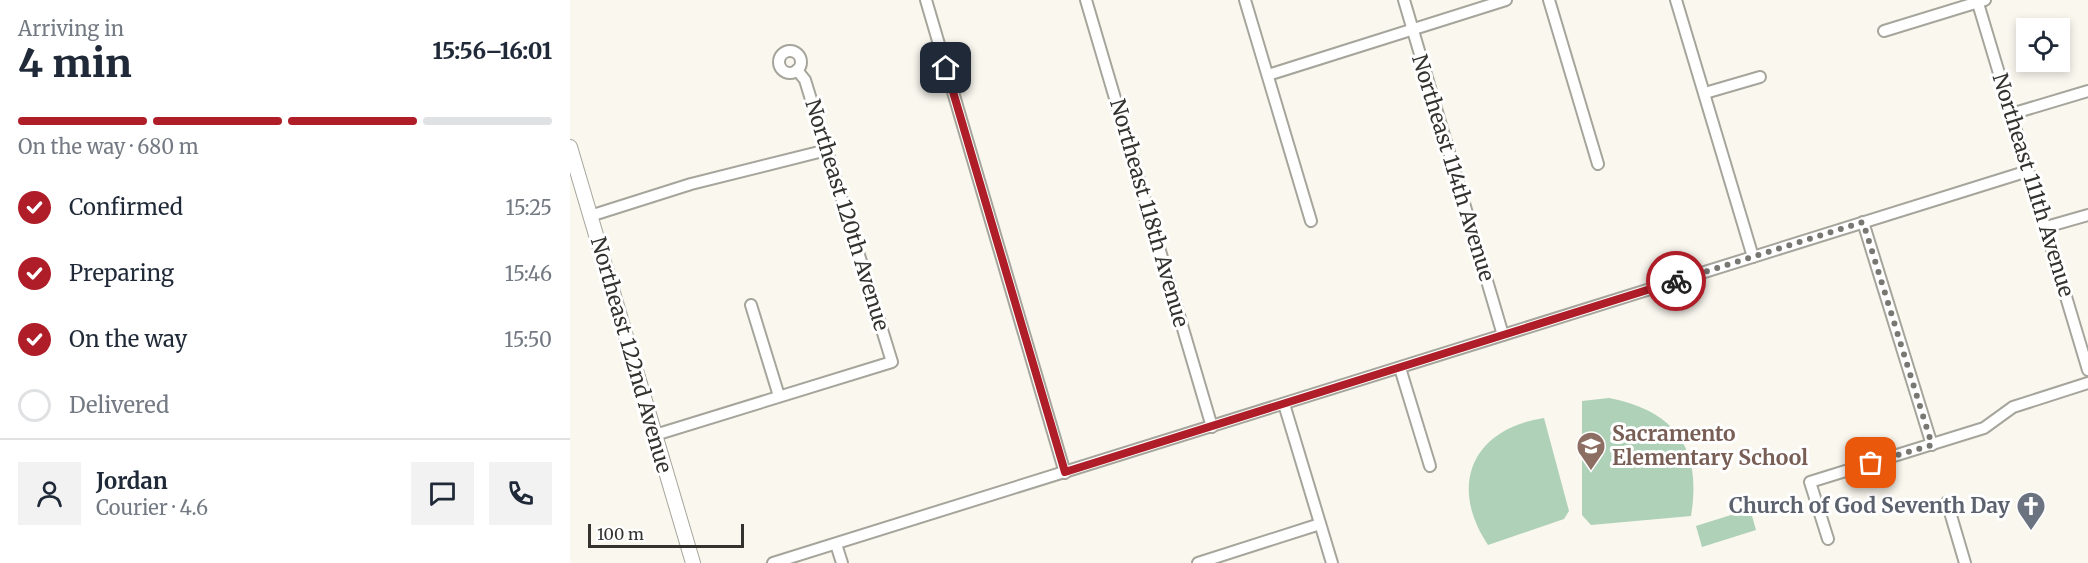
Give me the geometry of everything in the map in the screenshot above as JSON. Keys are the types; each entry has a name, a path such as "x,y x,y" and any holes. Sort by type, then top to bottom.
{"main road":[{"name":"Northeast 122nd Avenue","path":"570,147 693,563"}],"street":[{"path":"926,0 1065,472"},
{"name":"Northeast 118th Avenue","path":"1086,0 1212,427"},
{"path":"1245,0 1311,221"},
{"name":"Northeast 114th Avenue","path":"1404,0 1503,335"},
{"path":"1268,75 1506,0"},
{"path":"1550,0 1598,164"},
{"path":"1676,0 1753,257"},
{"path":"1884,31 1980,1"},
{"name":"Northeast 111th Avenue","path":"1980,1 2028,171 2083,337 2088,370"},
{"name":"Northeast 120th Avenue","path":"779,396 892,362 805,80 797,70"},
{"path":"1705,93 1760,77"},
{"path":"2012,114 2088,91"},
{"path":"590,216 691,184 827,150"},
{"path":"773,563 2028,171"},
{"path":"2046,227 2088,214"},
{"path":"1863,222 1932,445"},
{"path":"655,435 779,396 751,304"},
{"path":"1400,368 1430,466"},
{"path":"1828,539 1810,482 1984,428 2024,402 2088,383"},
{"path":"1284,404 1332,563"},
{"path":"1947,502 1965,563"},
{"path":"1198,563 1320,524"},
{"path":"836,544 842,563"}],"green space":[{"path":"1609,398 1652,412 1667,423 1679,437 1688,453 1692,471 1691,516 1591,525 1582,515 1582,401"},
{"path":"1544,418 1569,511 1564,519 1488,545 1476,523 1470,501 1469,481 1474,463 1484,447 1499,434 1519,424"},
{"path":"1750,509 1756,530 1702,547 1696,526"}],"way so far":[{"path":"1676,281 1863,222 1932,445 1871,463"}],"place":[{"name":"Sacramento Elementary School","path":"1591,472"},
{"name":"Church of God Seventh Day","path":"2031,532"}],"route":[{"path":"946,68 1065,472 1676,281"}]}
